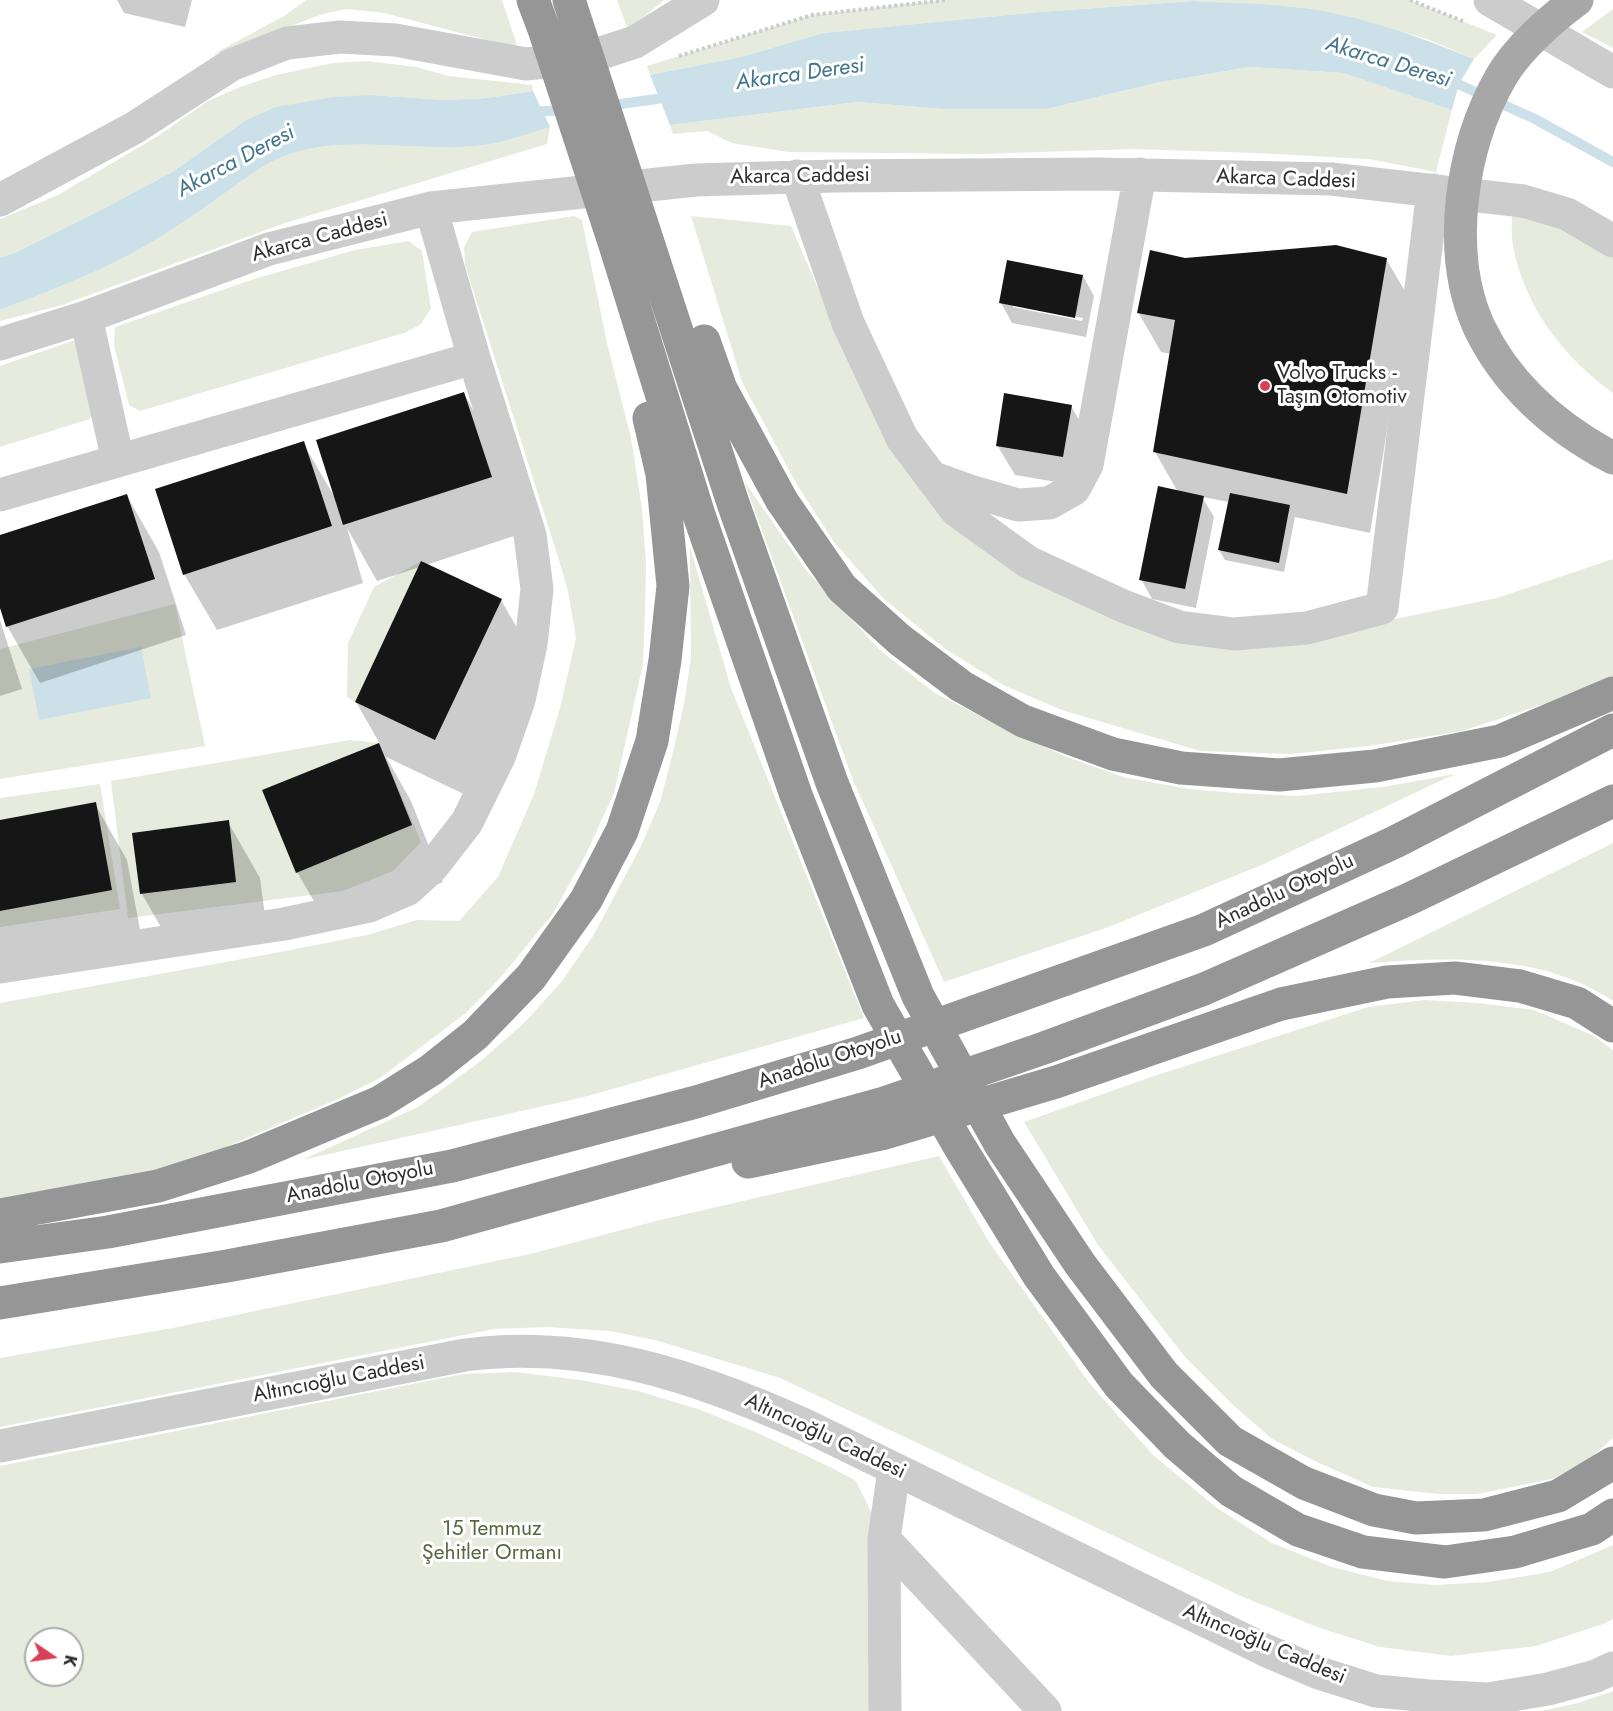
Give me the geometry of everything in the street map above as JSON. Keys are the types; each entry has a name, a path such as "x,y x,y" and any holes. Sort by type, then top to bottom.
{"highway":[{"path":"533,0 615,245 699,514 784,762 878,1005 958,1144 1039,1276 1119,1385 1177,1445 1231,1491 1298,1530 1363,1552 1445,1562 1515,1552 1593,1529 1613,1515"},
{"path":"574,12 648,171 658,237 733,502 832,783 918,996 1000,1144 1080,1264 1164,1375 1230,1441 1304,1484 1374,1510 1416,1518 1484,1515 1558,1496 1613,1463"},
{"path":"658,237 721,389 782,501 842,588 900,640 961,686 1023,720 1113,754 1180,768 1279,775 1375,766 1500,741 1613,693"},
{"path":"0,1215 158,1186 249,1157 380,1102 431,1070 475,1035 531,977 586,900 622,831 652,741 665,660 673,586 662,474 634,354 615,245"},
{"name":"Anadolu Otoyolu","path":"0,1246 108,1232 452,1166 696,1102 858,1053 1204,930 1395,842 1613,730"},
{"path":"883,1119 1044,1048 1204,989 1409,899 1613,801"},
{"path":"0,1303 227,1266 441,1226 883,1119 1056,1082 1281,1004 1387,982 1455,978 1520,986 1577,1003 1613,1026"}],"main road":[{"path":"1577,0 1564,9 1516,56 1502,76 1487,106 1474,140 1466,176 1461,246 1463,274 1479,327 1508,372 1535,404 1559,424 1613,458"}],"street":[{"path":"0,200 134,128 231,65 287,43 340,37 396,40 526,64 585,57 635,42 704,0"},
{"path":"1490,0 1613,72"},
{"path":"931,477 1018,505 1049,503 1074,489 1087,465 1140,174"},
{"name":"Akarca Caddesi","path":"0,344 86,317 269,249 431,208 696,180 797,176 1140,174 1330,179 1523,201 1567,214 1613,241"},
{"path":"797,176 848,323 902,438 956,510 1028,562 1123,606 1179,627 1233,634 1307,628 1382,608 1433,190"},
{"path":"0,967 284,924 369,906 408,889 432,867 467,822 499,757 519,700 531,644 537,589 530,535 474,358 431,208"},
{"path":"86,317 118,461"},
{"path":"0,495 474,358"},
{"name":"Altıncıoğlu Caddesi","path":"0,1446 465,1355 499,1351 553,1351 612,1359 657,1369 702,1383 805,1425 1267,1651 1319,1673 1372,1701 1429,1696 1488,1699 1548,1689 1596,1676 1613,1668"},
{"path":"885,1711 884,1539 894,1470"},
{"path":"884,1539 1045,1711"}],"green space":[{"path":"306,0 502,0 518,48 384,13 347,9 323,14 210,56 284,16"},
{"path":"617,0 664,0 628,30"},
{"path":"940,0 1410,0 1497,35 1474,59 1427,39 1361,20 1296,7 1193,1 1039,12 823,33 741,57 650,75 647,66 812,15"},
{"path":"1613,9 1613,48 1582,32"},
{"path":"367,61 416,67 449,76 532,85 533,91 487,98 446,100 371,95 275,107 246,120 174,171 97,212 12,254 0,257 0,219 58,195 158,136 208,101 276,75 333,63"},
{"path":"1250,67 1343,73 1452,110 1436,172 1369,159 1134,149 978,154 788,152 732,143 707,131 673,134 670,125 858,102 943,109 1047,109 1156,83"},
{"path":"550,127 547,144 285,223 62,305 0,321 0,310 65,285 128,255 176,227 262,167 282,157 328,146 485,145"},
{"path":"1512,208 1613,249 1613,393 1578,364 1549,329 1537,310 1518,268 1513,246"},
{"path":"574,216 582,220 607,343 631,438 642,509 646,563 645,612 643,664 614,793 586,854 552,915 500,978 466,1013 380,1078 340,1098 182,1166 0,1203 0,1003 367,935 417,920 459,921 498,877 534,794 560,708 576,638 568,591 465,265 464,247 472,232"},
{"path":"691,216 791,226 834,325 928,494 1121,615 1308,637 1497,598 1613,559 1613,676 1547,703 1462,731 1369,746 1290,754 1200,751 1062,710 1003,685 944,648 883,598 834,542 796,483 742,382"},
{"path":"409,241 422,251 431,309 420,325 404,333 140,411 129,405 114,345 115,327 254,279 355,250"},
{"path":"75,340 94,403 90,419 0,447 0,366"},
{"path":"744,481 806,570 881,651 935,693 1067,757 1123,777 1189,789 1297,796 1383,787 1455,774 1264,864 1106,928 944,982 853,780"},
{"path":"690,547 731,688 864,1018 584,1097 302,1160 418,1107 482,1060 525,1022 562,981 593,936 641,846 660,802 672,756 684,704 691,657"},
{"path":"421,561 355,702 347,697 348,643 374,587"},
{"path":"175,604 205,746 0,779 0,649"},
{"path":"350,740 379,743 421,842 393,871 343,891 128,918 111,781"},
{"path":"100,784 120,909 0,927 0,798"},
{"path":"1613,843 1613,1001 1585,985 1526,966 1464,960 1369,963"},
{"path":"1425,1000 1478,1003 1534,1010 1594,1036 1613,1050 1613,1438 1587,1461 1552,1479 1477,1494 1438,1494 1373,1487 1272,1439 1232,1404 1185,1357 1098,1245 1024,1122 1148,1078 1368,1007"},
{"path":"939,1156 989,1242 1090,1384 1153,1455 1217,1508 1272,1543 1332,1567 1387,1581 1435,1585 1488,1582 1550,1572 1613,1545 1613,1619 1536,1646 1451,1656 1380,1647 1317,1627 1243,1597 780,1378 655,1340 609,1331 547,1327 494,1329 0,1427 0,1358 178,1327 530,1254 660,1220"},
{"name":"15 Temmuz Şehitler Ormanı","path":"515,1372 581,1380 638,1391 698,1409 760,1434 856,1481 884,1539 885,1711 0,1711 0,1466 463,1374"},
{"path":"1613,1691 1613,1711 1541,1711 1578,1703"}],"water":[{"path":"1193,1 1282,6 1340,14 1408,34 1474,59 1459,84 1452,110 1343,73 1250,67 1156,83 1047,109 943,109 858,102 670,125 650,75 741,57 823,33 1039,12"},
{"path":"533,91 550,127 485,145 328,146 282,157 262,167 176,227 128,255 65,285 0,310 0,257 12,254 97,212 174,171 246,120 275,107 334,97 371,95 446,100 487,98"},
{"path":"141,647 151,698 39,720 29,669"}],"building":[{"name":"Volvo Trucks - Taşın Otomotiv","path":"1336,245 1387,258 1347,494 1153,452 1175,320 1137,313 1150,250 1185,258"},
{"path":"1007,260 1083,275 1075,318 999,303"},
{"path":"464,392 492,477 343,525 316,440"},
{"path":"1004,393 1072,405 1063,457 996,446"},
{"path":"304,441 332,526 183,575 155,489"},
{"path":"1158,486 1204,496 1185,589 1139,580"},
{"path":"1230,493 1290,505 1279,563 1218,550"},
{"path":"127,494 155,579 6,627 0,608 0,535"},
{"path":"421,561 502,599 435,740 355,702"},
{"path":"379,743 412,825 296,873 262,790"},
{"path":"96,802 112,890 0,911 0,820"},
{"path":"229,820 236,882 140,894 132,833"}],"waterway":[{"name":"Akarca Deresi","path":"1447,79 1535,119 1613,162"},
{"name":"Akarca Deresi","path":"606,106 671,97"},
{"name":"Akarca Deresi","path":"528,112 567,110"}],"place":[{"name":"Volvo Trucks - Taşın Otomotiv","path":"1265,386"}]}
